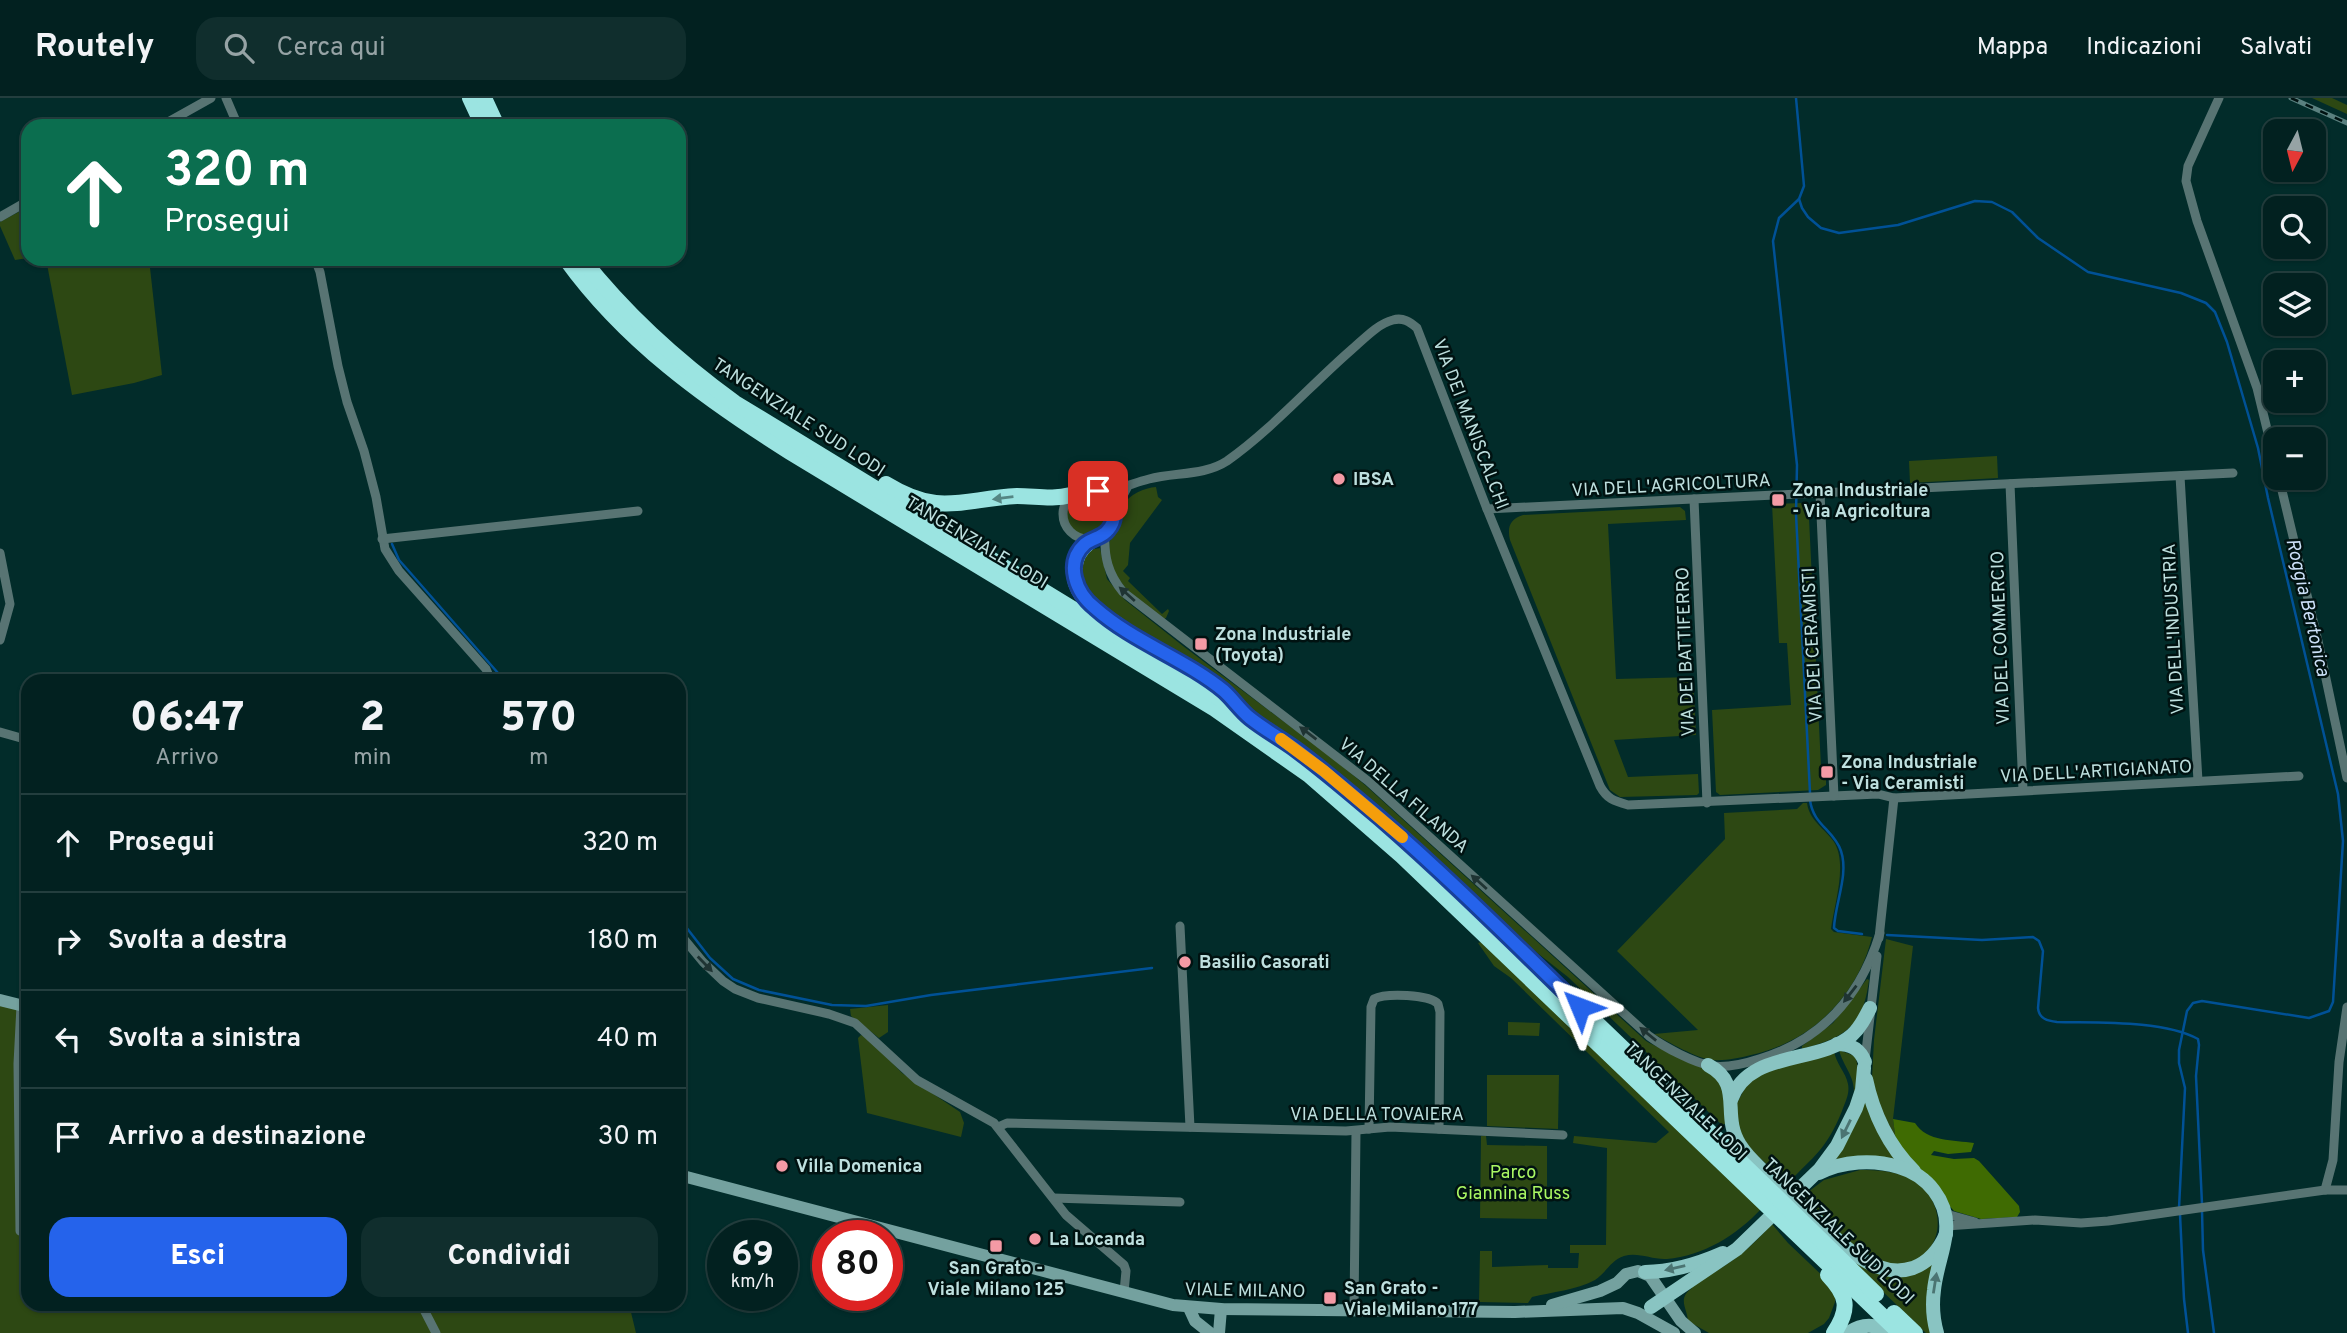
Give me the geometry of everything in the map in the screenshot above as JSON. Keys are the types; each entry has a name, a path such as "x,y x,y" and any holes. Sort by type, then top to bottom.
{"highway":[{"path":"470,98 480,119"},
{"path":"484,98 494,119"},
{"name":"TANGENZIALE LODI","path":"572,266 609,310 650,352 723,408 790,452 1216,709 1309,775 1402,856 1900,1333"},
{"name":"TANGENZIALE SUD LODI","path":"588,266 631,315 677,359 735,403 1248,716 1308,759 1380,818 1561,989 1915,1333"},
{"path":"775,428 818,444 896,490 920,500 951,505 1012,496 1054,499 1071,495"},
{"path":"1099,536 1086,543 1074,566 1076,583 1087,601 1111,620 1213,683 1248,716"},
{"path":"1561,989 1571,992 1600,1013 1742,1149"},
{"path":"1808,1244 1820,1266 1841,1291 1845,1304 1834,1333"},
{"path":"1824,1333 1836,1322 1842,1305 1841,1291"}],"main road":[{"path":"1730,1102 1738,1085 1751,1073 1837,1044 1858,1028 1870,1008"},
{"path":"1837,1044 1857,1049 1864,1065 1870,1097 1884,1131 1900,1156 1937,1194 1943,1209 1946,1230 1933,1293 1933,1315 1937,1333"},
{"path":"1708,1065 1723,1075 1729,1084 1732,1130 1742,1149 1848,1249 1875,1267 1897,1271 1918,1265 1938,1250 1946,1230"},
{"path":"1645,1310 1714,1267 1753,1235 1832,1154 1856,1108 1862,1090 1864,1065"},
{"path":"1804,1185 1827,1170 1872,1162 1903,1168 1920,1177"},
{"path":"1645,1272 1665,1271 1694,1264 1729,1250 1753,1235"},
{"path":"1848,1333 1870,1325 1878,1326 1888,1333"}],"street":[{"path":"174,119 211,98"},
{"path":"226,98 235,119"},
{"path":"2219,98 2188,166 2186,181 2197,221 2257,388 2266,427"},
{"path":"0,217 21,205"},
{"path":"318,266 347,402 376,497 385,548 399,571 488,674"},
{"name":"VIA DEI MANISCALCHI","path":"1128,488 1151,479 1204,471 1227,461 1372,332 1392,320 1410,321 1417,328 1487,509 1600,786 1605,795 1613,801"},
{"name":"VIA DELL'AGRICOLTURA","path":"1487,509 2233,473"},
{"name":"VIA DELL'INDUSTRIA","path":"2180,476 2198,781"},
{"name":"VIA DEL COMMERCIO","path":"2010,484 2023,790"},
{"path":"1128,488 1114,513 1111,525 1099,536 1080,538 1066,526 1064,505 1071,495 1084,489 1114,491 1128,488"},
{"path":"2282,490 2347,778"},
{"path":"1098,491 1110,500 1114,513"},
{"name":"VIA DEI CERAMISTI","path":"1820,493 1834,796"},
{"name":"VIA DEI BATTIFERRO","path":"1694,499 1707,803"},
{"path":"382,539 638,510"},
{"name":"VIA DELLA FILANDA","path":"1099,536 1111,577 1123,592 1368,780 1649,1036 1708,1065"},
{"path":"0,553 10,604 0,640"},
{"path":"0,732 21,738"},
{"name":"VIA DELL'ARTIGIANATO","path":"1613,801 1628,805 1878,794 1894,797 2299,776"},
{"path":"1864,1065 1894,797"},
{"path":"1180,926 1190,1127"},
{"path":"1708,1065 1727,1066 1752,1061 1788,1049 1810,1036 1836,1012 1859,983 1880,933"},
{"path":"686,941 714,973 735,989 758,999 829,1014 855,1023 917,1080 998,1126 1066,1215 1124,1265 1124,1292"},
{"path":"1369,1129 1371,1007 1374,999 1382,996 1429,998 1438,1003 1439,1129"},
{"path":"0,1000 21,1006"},
{"path":"2325,1190 2333,1160 2339,1062 2347,1007"},
{"path":"20,1231 18,1064 21,1036"},
{"name":"VIA DELLA TOVAIERA","path":"998,1126 1007,1123 1356,1131 1390,1127 1563,1135"},
{"path":"1354,1309 1356,1131"},
{"name":"VIALE MILANO","path":"686,1177 1160,1303 1189,1308 1532,1310"},
{"path":"1946,1230 1980,1223 2035,1220 2081,1223 2108,1221 2216,1208 2325,1190 2347,1190"},
{"path":"1052,1198 1180,1202"},
{"path":"1943,1209 1957,1218 1980,1223"},
{"path":"1532,1310 1600,1291 1617,1283 1626,1273 1638,1271 1645,1272 1681,1321 1695,1333"},
{"path":"1617,1283 1616,1297 1623,1308"},
{"path":"1189,1308 1195,1321 1210,1333"},
{"path":"1219,1333 1221,1309"},
{"path":"1532,1310 1645,1310 1674,1333"},
{"path":"425,1311 436,1333"}],"green space":[{"path":"2312,98 2332,98 2347,105 2347,114"},
{"path":"21,211 21,259 15,260 0,222"},
{"path":"47,266 150,266 162,375 72,395"},
{"path":"1997,456 1998,478 1910,483 1909,461"},
{"path":"1156,487 1158,497 1162,500 1130,543 1128,565 1123,571 1130,578 1128,581 1162,614 1168,609 1164,619 1125,587 1117,577 1109,554 1110,541 1119,524 1123,505 1138,492"},
{"path":"1087,494 1102,501 1109,516 1102,531 1087,538 1072,531 1065,516 1072,501"},
{"path":"1804,503 1812,507 1813,517 1809,518 1821,767 1826,768 1826,785 1818,790 1720,795 1716,792 1712,710 1791,705 1787,643 1779,643 1772,504"},
{"path":"1680,507 1685,511 1686,520 1608,524 1616,679 1693,677 1696,735 1614,740 1628,777 1698,774 1699,793 1620,797 1610,790 1510,540 1509,527 1512,521 1523,515"},
{"path":"1100,548 1107,579 1125,600 1365,785 1646,1041 1715,1075 1724,1090 1725,1124 1722,1125 1568,977 1512,933 1427,851 1359,791 1260,716 1220,681 1093,600 1080,581 1083,554"},
{"path":"1807,803 1811,814 1838,851 1840,873 1831,929 1834,932 1872,937 1855,979 1843,997 1812,1028 1773,1049 1727,1060 1707,1059 1654,1034 1698,1030 1617,951 1725,839 1724,813 1797,809"},
{"path":"1886,939 1913,946 1893,1119 1896,1142 1883,1118 1872,1078"},
{"path":"1481,942 1761,1209 1730,1235 1694,1254 1667,1259 1624,1256 1595,1280 1532,1297 1528,1303 1479,1302 1480,1251 1492,1251 1492,1267 1548,1265 1548,1268 1578,1268 1579,1253 1570,1253 1570,1245 1606,1245 1607,1148 1573,1143 1574,1136 1656,1143 1669,1132 1511,978 1494,966 1478,943"},
{"path":"1867,979 1869,980 1862,1009 1849,1028 1830,1040 1802,1049 1802,1046 1833,1023"},
{"path":"0,1005 21,1010 21,1311 631,1311 636,1333 0,1333"},
{"path":"888,1005 888,1032 879,1038 851,1016 850,1009"},
{"path":"1508,1022 1540,1023 1539,1036 1508,1035"},
{"path":"861,1035 868,1038 902,1073 960,1112 964,1123 961,1137 867,1113 858,1038"},
{"path":"1834,1050 1848,1084 1846,1101 1825,1144 1787,1184 1739,1138 1736,1105 1745,1088 1758,1075"},
{"path":"1839,1050 1855,1056 1857,1061 1854,1094 1853,1082"},
{"path":"1487,1075 1559,1075 1558,1129 1487,1126"},
{"path":"1864,1097 1898,1160 1830,1163"},
{"path":"1893,1119 1915,1123 1926,1134 1934,1137 1974,1143 1971,1152 1948,1154 1934,1151 1931,1155 1954,1159 1974,1158 1979,1161 2019,1206 2017,1217 1981,1219 1954,1211 1896,1142"},
{"name":"Parco Giannina Russ","path":"1481,1136 1486,1136 1487,1145 1547,1146 1547,1219 1480,1218"},
{"path":"1860,1170 1886,1171 1906,1176 1922,1187 1930,1197 1938,1220 1937,1232 1933,1244 1914,1261 1897,1265 1867,1257 1800,1198 1824,1180"},
{"path":"1772,1224 1829,1282 1835,1294 1835,1302 1824,1324 1808,1333 1709,1333 1688,1321 1684,1300 1692,1285 1735,1259"},
{"path":"1856,1262 1867,1268 1933,1262 1932,1333 1926,1333 1854,1264"}],"waterway":[{"name":"Roggia Bertonica","path":"1796,98 1804,186 1799,199 1808,217 1821,228 1839,233 1898,225 1975,201 1992,202 2012,212 2038,238 2088,272 2181,293 2206,303 2215,312 2227,342 2258,448 2338,794 2343,841 2333,1002 2329,1011 2309,1018 2202,1001 2193,1003 2187,1011 2179,1050 2185,1088 2179,1208"},
{"path":"1799,199 1779,218 1773,241 1797,465 1796,514 1810,793"},
{"path":"392,544 399,560 499,674"},
{"path":"1810,800 1815,816 1838,844 1843,860 1843,879 1834,928 1862,934"},
{"path":"686,927 710,958 733,979 759,990 832,1005 866,1006 931,995 1152,968"},
{"path":"1887,935 1982,940 2033,937 2039,941 2043,951 2038,1008 2044,1019 2167,1028 2198,1039 2196,1076 2202,1204"},
{"path":"2202,1211 2203,1250 2214,1333"},
{"name":"Roggia Bertonica","path":"2180,1214 2188,1333"}],"railway":[{"path":"2291,98 2347,123"}],"slow traffic":[{"path":"1281,739 1324,771 1402,837"}],"place":[{"name":"IBSA","path":"1339,479"},
{"name":"Zona Industriale - Via Agricoltura","path":"1778,500"},
{"name":"Zona Industriale (Toyota)","path":"1201,644"},
{"name":"Zona Industriale - Via Ceramisti","path":"1827,772"},
{"name":"Basilio Casorati","path":"1185,962"},
{"name":"Villa Domenica","path":"782,1166"},
{"name":"La Locanda","path":"1035,1239"},
{"name":"San Grato - Viale Milano 125","path":"996,1246"},
{"name":"San Grato - Viale Milano 177","path":"1330,1298"}],"route":[{"path":"1098,491 1110,500 1114,513 1109,530 1086,543 1074,566 1076,583 1087,601 1111,620 1213,683 1248,716 1324,771 1412,846 1580,1007"}]}
